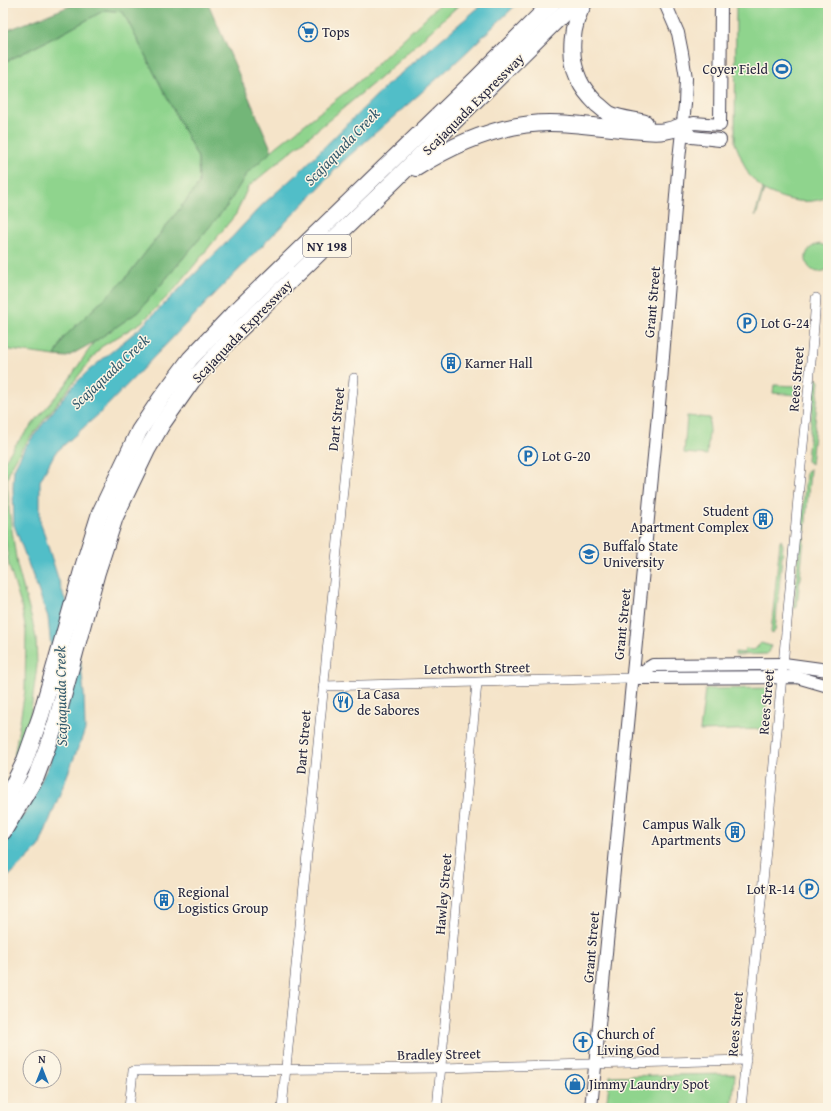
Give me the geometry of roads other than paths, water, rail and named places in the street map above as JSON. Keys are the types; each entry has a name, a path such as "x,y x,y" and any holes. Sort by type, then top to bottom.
{"highway":[{"name":"Scajaquada Expressway","path":"3,832 36,777 55,726 97,572 108,515 139,431 160,398 190,359 276,272 477,78 552,3"},
{"name":"Scajaquada Expressway","path":"3,805 24,763 41,715 84,564 108,515 162,424 192,381 235,334 395,180 574,3"},
{"path":"584,3 574,27 573,43 575,69 584,89 593,100 609,114 646,123 682,126"},
{"path":"395,180 450,149 477,137 507,128 549,123 645,131 664,131 682,126"}],"street":[{"name":"Grant Street","path":"591,1108 660,399 682,126 685,107 686,78 682,53 678,33 665,3"},
{"path":"720,140 692,137 682,126 694,122 720,125 721,3"},
{"name":"Rees Street","path":"741,1108 783,677 816,298"},
{"name":"Dart Street","path":"282,1108 354,378"},
{"name":"Letchworth Street","path":"632,678 653,665 784,664 828,670"},
{"name":"Letchworth Street","path":"323,686 632,678 783,677 797,677 828,686"},
{"name":"Hawley Street","path":"437,1108 477,683"},
{"name":"Bradley Street","path":"129,1108 133,1071 441,1068 746,1060"}],"water":[{"name":"Scajaquada Creek","path":"484,3 518,3 455,63 342,162 317,190 100,413 55,453 40,481 40,521 64,597 76,618 84,694 85,730 39,847 8,877 3,878 3,831 23,816 50,763 55,691 48,617 14,525 14,469 25,447 71,388 87,372 140,328 233,236 262,205 297,174 387,85"}],"place":[{"name":"Tops","path":"308,32"},
{"name":"Coyer Field","path":"782,69"},
{"name":"Lot G-24","path":"747,323"},
{"name":"Karner Hall","path":"451,363"},
{"name":"Lot G-20","path":"528,456"},
{"name":"Student Apartment Complex","path":"763,519"},
{"name":"Buffalo State University","path":"589,554"},
{"name":"La Casa de Sabores","path":"343,702"},
{"name":"Campus Walk Apartments","path":"735,832"},
{"name":"Lot R-14","path":"809,889"},
{"name":"Regional Logistics Group","path":"164,900"},
{"name":"Church of Living God","path":"583,1042"},
{"name":"Jimmy Laundry Spot","path":"575,1084"}]}
